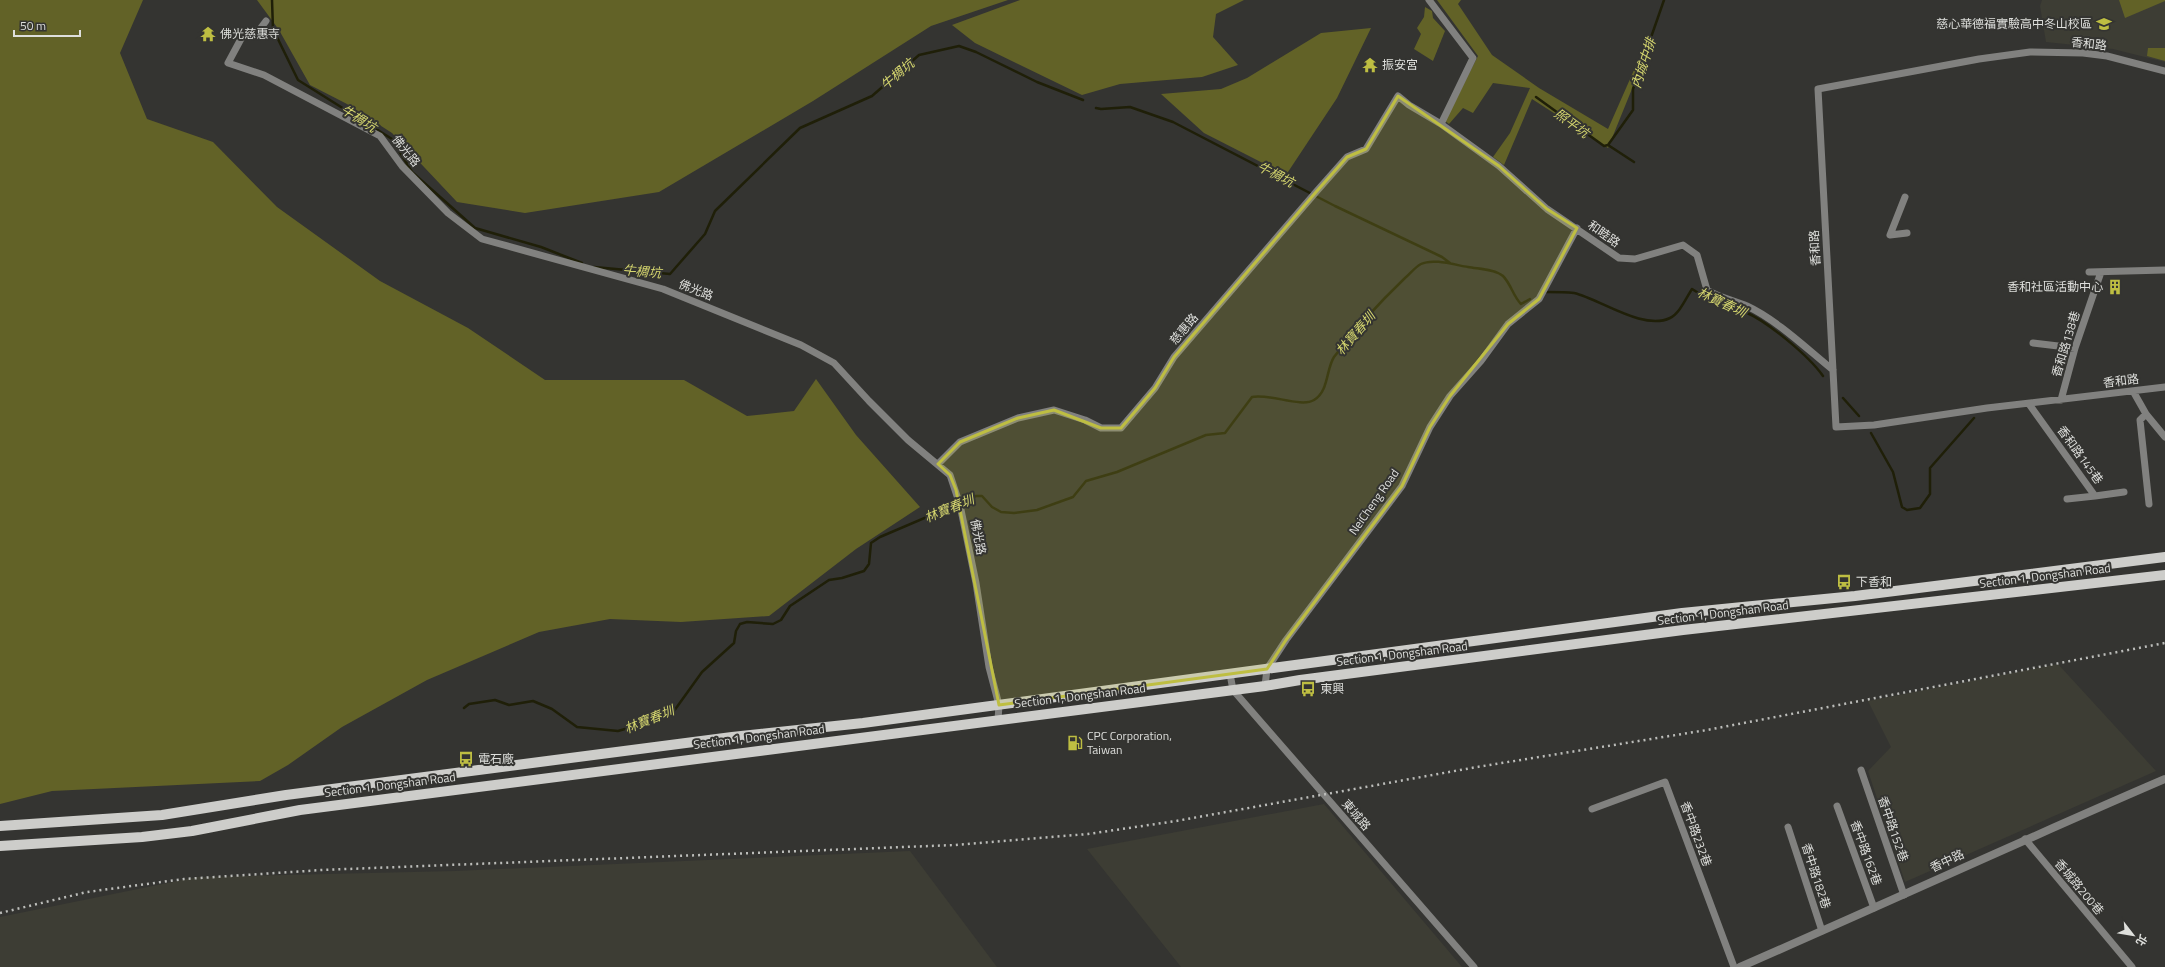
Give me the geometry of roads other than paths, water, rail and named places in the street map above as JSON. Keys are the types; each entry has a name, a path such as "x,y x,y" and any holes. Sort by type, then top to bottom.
{"main road":[{"name":"Section 1, Dongshan Road","path":"0,826 162,815 286,795 998,705 1682,613 1855,596 2165,557"},
{"name":"Section 1, Dongshan Road","path":"0,846 142,837 185,832 300,810 416,794 1265,686 1307,679 1683,630 2165,575"},
{"path":"1855,596 1856,611"},
{"path":"1682,613 1683,630"},
{"path":"415,779 416,794"}],"street":[{"path":"1429,0 1472,58 1441,124"},
{"name":"佛光路","path":"266,22 260,30 242,37 228,63 264,75 380,136 402,166 448,213 482,238 664,288 801,345 834,363 908,440 950,475 960,504 976,583 989,667 998,705 998,720"},
{"name":"香和路","path":"2165,71 2083,53 2030,52 1979,59 1818,89 1836,428 1870,425 2165,387"},
{"name":"和睦路","path":"1398,96 1409,105 1441,124 1499,166 1547,209 1619,258 1635,259 1683,245 1697,255 1707,290 1717,297 1747,306 1754,310 1780,327 1833,370"},
{"name":"慈惠路","path":"938,464 960,442 1018,418 1054,410 1085,420 1101,428 1121,428 1155,388 1174,357 1347,157 1366,149 1398,96"},
{"path":"1905,197 1890,235 1907,233"},
{"name":"NeiCheng Road","path":"1265,686 1267,669 1286,640 1402,486 1430,427 1450,396 1481,361 1508,324 1538,299 1577,228"},
{"path":"2089,272 2165,270"},
{"name":"香和路138巷","path":"2061,400 2075,348 2101,272"},
{"path":"2033,343 2075,348"},
{"path":"2133,391 2146,414 2165,437"},
{"name":"香和路145巷","path":"2029,404 2095,496 2124,492"},
{"path":"2146,414 2140,420 2149,504"},
{"path":"2067,499 2095,496"},
{"path":"1230,674 1233,690"},
{"name":"東城路","path":"1233,690 1474,967"},
{"name":"香中路152巷","path":"1861,770 1904,895"},
{"name":"香中路","path":"1740,967 1904,895 2025,839 2165,779"},
{"name":"香中路232巷","path":"1592,809 1665,782 1734,967"},
{"name":"香中路162巷","path":"1837,806 1874,908"},
{"name":"香中路182巷","path":"1788,827 1822,931"},
{"name":"香城路200巷","path":"2025,839 2132,967"}],"waterway":[{"name":"牛椆坑","path":"272,0 273,29 298,80 392,139 412,172 475,228 541,247 582,263"},
{"name":"內城中排","path":"1608,145 1633,110 1633,89 1664,0"},
{"name":"牛椆坑","path":"594,267 670,274 705,234 715,211 800,128 872,96 919,55 959,46 976,52 1037,82 1083,100"},
{"name":"照平坑","path":"1536,97 1604,146 1608,145"},
{"name":"牛椆坑","path":"1096,108 1130,107 1173,122 1335,206 1442,257 1450,263"},
{"path":"1608,145 1634,162"},
{"name":"林寶春圳","path":"464,708 469,704 495,700 509,705 533,701 552,709 577,727 618,731 639,725 669,708 674,711 702,672 734,643 736,631 740,624 747,622 773,624 781,620 790,606 829,580 842,578 864,571 869,564 871,543 880,537 976,496 982,496 992,507 1001,512 1014,513 1037,510 1073,497 1086,481 1117,472 1206,435 1225,433 1252,397 1259,396 1293,402 1308,402 1314,400 1319,396 1325,386 1331,362 1334,357 1377,306 1421,264 1426,262 1438,262 1496,272 1506,279 1521,304 1530,299"},
{"name":"林寶春圳","path":"1546,292 1574,293 1622,313 1647,320 1659,321 1674,316 1692,289 1712,300 1745,312 1764,323 1798,349 1823,376"},
{"name":"林寶春圳","path":"1843,398 1859,416"},
{"name":"林寶春圳","path":"1871,433 1893,472 1902,507 1907,510 1920,508 1930,494 1930,468 1974,418"}],"railway":[{"path":"0,913 87,892 184,879 322,870 955,845 1088,834 1176,821 1477,767 1707,730 2165,643"}],"place":[{"name":"慈心華德福實驗高中冬山校區","path":"2104,24"},
{"name":"佛光慈惠寺","path":"208,34"},
{"name":"振安宮","path":"1370,65"},
{"name":"香和社區活動中心","path":"2115,287"},
{"name":"下香和","path":"1844,582"},
{"name":"東興","path":"1308,689"},
{"name":"CPC Corporation, Taiwan","path":"1075,743"},
{"name":"電石廠","path":"466,759"}]}
